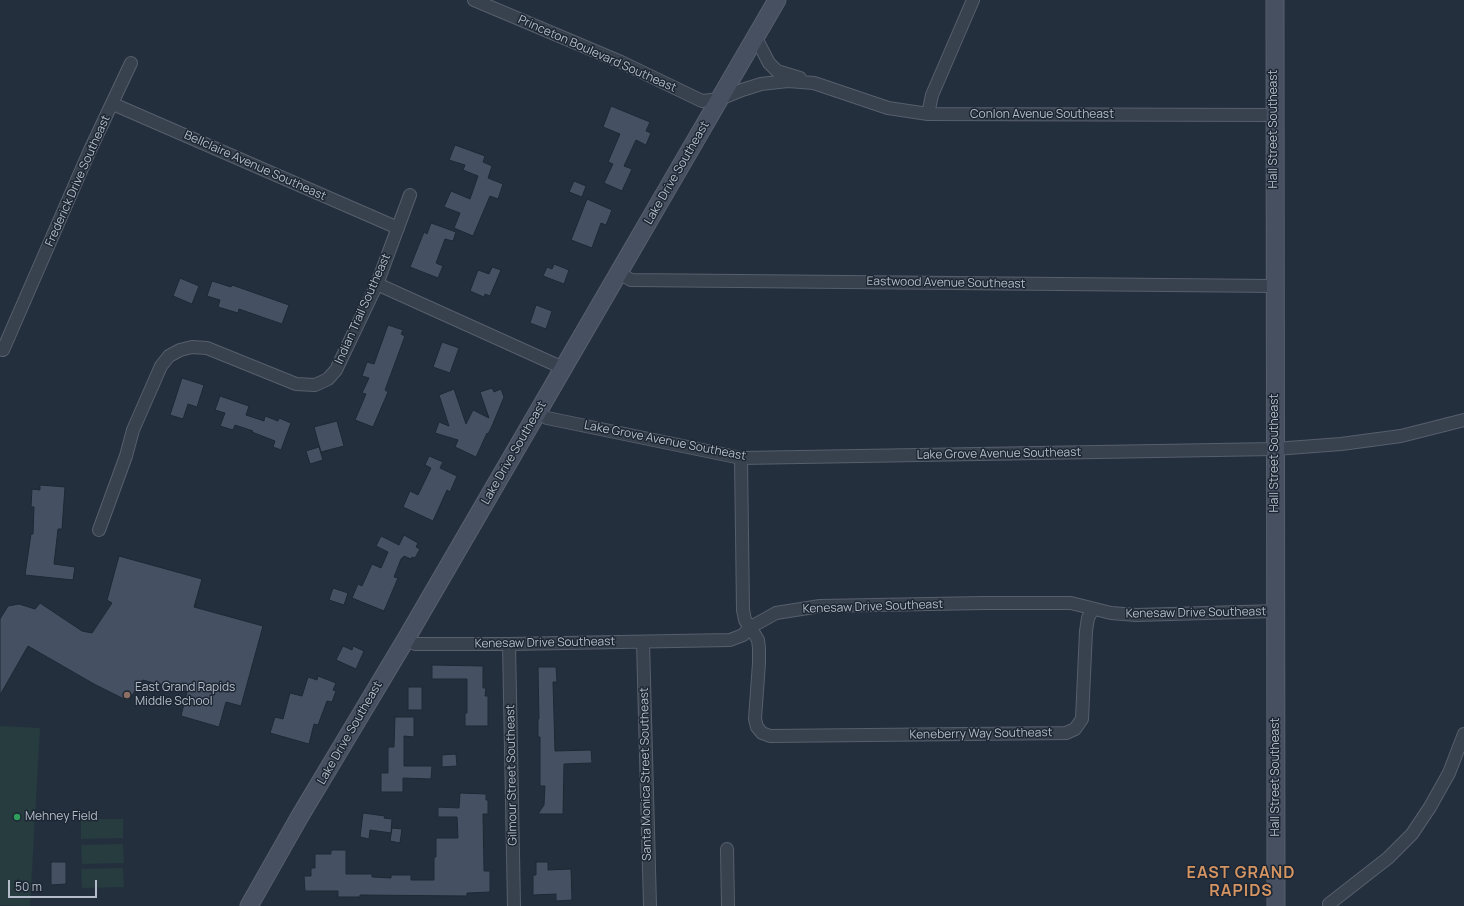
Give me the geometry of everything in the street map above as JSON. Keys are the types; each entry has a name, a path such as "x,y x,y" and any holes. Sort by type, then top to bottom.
{"main road":[{"name":"Lake Drive Southeast","path":"249,906 300,816 406,639 777,0"},
{"name":"Hall Street Southeast","path":"1275,0 1274,286 1276,906"}],"street":[{"name":"Princeton Boulevard Southeast","path":"474,0 622,62 702,101 720,99"},
{"path":"928,114 932,95 973,0"},
{"name":"Conlon Avenue Southeast","path":"756,38 766,58 777,71 888,108 928,114 1274,115"},
{"name":"Frederick Drive Southeast","path":"3,350 90,150 131,63"},
{"name":"Conlon Avenue Southeast","path":"720,99 761,84 788,81 814,83"},
{"name":"Bellclaire Avenue Southeast","path":"113,104 398,228"},
{"name":"Indian Trail Southeast","path":"99,530 126,456 133,430 161,366 169,356 180,350 192,347 206,348 296,384 315,385 328,379 336,370 377,284 410,195"},
{"name":"Eastwood Avenue Southeast","path":"619,273 630,280 1274,286"},
{"path":"377,284 563,368"},
{"name":"Lake Grove Avenue Southeast","path":"538,412 547,418 741,458 1275,448 1341,444 1401,436 1464,420"},
{"path":"741,458 743,610 745,620 750,628"},
{"name":"Kenesaw Drive Southeast","path":"406,639 415,644 730,640 743,635 750,628 776,612 820,606 1071,603 1111,613 1136,615 1276,611"},
{"name":"Keneberry Way Southeast","path":"750,628 758,640 759,648 755,719 757,727 762,733 770,736 1066,733 1075,729 1082,719 1086,631 1088,618 1093,609"},
{"name":"Santa Monica Street Southeast","path":"643,642 650,906"},
{"name":"Gilmour Street Southeast","path":"509,644 514,906"},
{"path":"1329,904 1388,858 1412,834 1449,774 1464,734"},
{"path":"727,850 728,906"}],"green space":[{"name":"Mehney Field","path":"0,726 40,728 30,906 0,905"},
{"path":"81,819 123,819 123,838 81,839"},
{"path":"123,844 124,863 82,864 81,845"},
{"path":"123,868 124,887 82,888 81,869"}],"building":[{"path":"611,106 650,122 646,131 651,133 646,145 636,140 624,166 632,169 622,191 604,183 613,164 608,162 620,134 603,127"},
{"path":"455,145 485,156 483,162 492,166 488,178 503,184 498,199 490,196 473,236 454,228 460,213 444,207 451,191 470,199 478,176 463,170 465,165 449,160"},
{"path":"574,181 586,186 582,197 569,192"},
{"path":"587,199 612,210 606,225 601,223 592,248 571,240"},
{"path":"431,223 456,232 453,241 445,239 436,263 443,266 438,278 410,267 424,232 427,234"},
{"path":"554,264 569,270 564,284 543,276 547,267 552,269"},
{"path":"492,267 501,270 490,296 485,294 484,297 470,291 478,270 489,274"},
{"path":"180,278 199,286 192,304 173,296"},
{"path":"212,281 231,287 232,285 289,305 282,324 239,309 238,313 218,307 220,300 207,296"},
{"path":"536,305 552,311 546,329 530,323"},
{"path":"388,325 403,330 401,334 405,336 385,390 388,392 373,427 355,420 366,394 362,393 369,378 362,376 367,362 374,364"},
{"path":"442,342 459,348 450,373 433,367"},
{"path":"182,378 204,385 197,407 188,404 183,419 170,415"},
{"path":"492,388 494,392 501,389 504,397 492,426 488,434 487,433 476,457 455,447 458,440 435,433 439,422 449,426 439,395 454,389 466,424 473,410 489,418 480,392"},
{"path":"220,396 249,406 246,415 264,421 265,416 278,421 279,418 291,423 281,450 273,447 275,441 252,432 253,431 235,425 233,430 220,426 225,413 215,410"},
{"path":"337,421 344,446 321,452 314,427"},
{"path":"319,447 323,460 310,464 306,451"},
{"path":"429,456 443,462 440,468 457,476 450,492 447,490 433,521 403,507 410,491 418,495 431,468 425,465"},
{"path":"40,485 65,487 62,529 58,529 54,564 75,567 73,580 25,575 31,534 33,534 34,507 31,507 32,489 40,490"},
{"path":"404,535 418,543 416,547 420,549 415,558 412,557 411,559 404,556 401,559 394,577 398,578 384,611 352,598 358,584 362,586 372,564 381,568 388,552 376,546 381,536 399,545"},
{"name":"East Grand Rapids Middle School","path":"119,556 202,579 194,607 263,626 241,706 226,702 219,727 181,716 187,692 143,680 128,701 94,684 28,646 0,695 0,619 8,606 19,604 35,609 40,603 82,631 92,633 112,603 107,600"},
{"path":"333,588 348,593 344,605 329,600"},
{"path":"343,646 352,650 353,646 364,651 356,669 336,660"},
{"path":"432,665 483,666 483,688 486,688 485,696 488,696 488,726 465,726 465,713 467,713 467,679 432,679"},
{"path":"538,667 556,667 557,682 553,682 555,751 591,750 592,763 564,764 563,814 538,814 544,805 545,786 540,786"},
{"path":"318,676 336,683 333,690 336,691 332,702 327,701 318,725 314,724 309,744 270,733 275,717 283,719 290,693 302,696 308,677 317,680"},
{"path":"408,687 422,687 422,710 408,710"},
{"path":"395,717 414,717 414,737 404,736 404,766 432,766 431,779 403,778 403,792 381,792 381,773 388,773 388,747 394,747"},
{"path":"456,754 457,766 442,767 442,755"},
{"path":"460,793 486,794 486,800 488,800 488,814 483,814 484,871 490,871 490,892 467,893 467,896 360,895 360,897 338,897 338,891 305,891 304,876 311,876 311,868 315,868 315,854 331,854 331,850 346,850 346,874 372,874 372,877 391,878 391,875 411,875 411,880 434,880 436,838 458,838 457,817 438,817 438,807 459,808"},
{"path":"363,813 385,816 384,818 392,819 391,833 370,830 369,839 360,837"},
{"path":"392,828 402,829 400,843 390,841"},
{"path":"51,862 66,862 66,884 51,885"},
{"path":"536,862 548,862 548,870 571,869 572,900 556,901 556,894 533,895 533,875 536,875"}],"place":[{"name":"East Grand Rapids Middle School","path":"127,695"},
{"name":"Mehney Field","path":"17,817"}],"district":[{"name":"EAST GRAND RAPIDS","path":"1241,883"}]}
